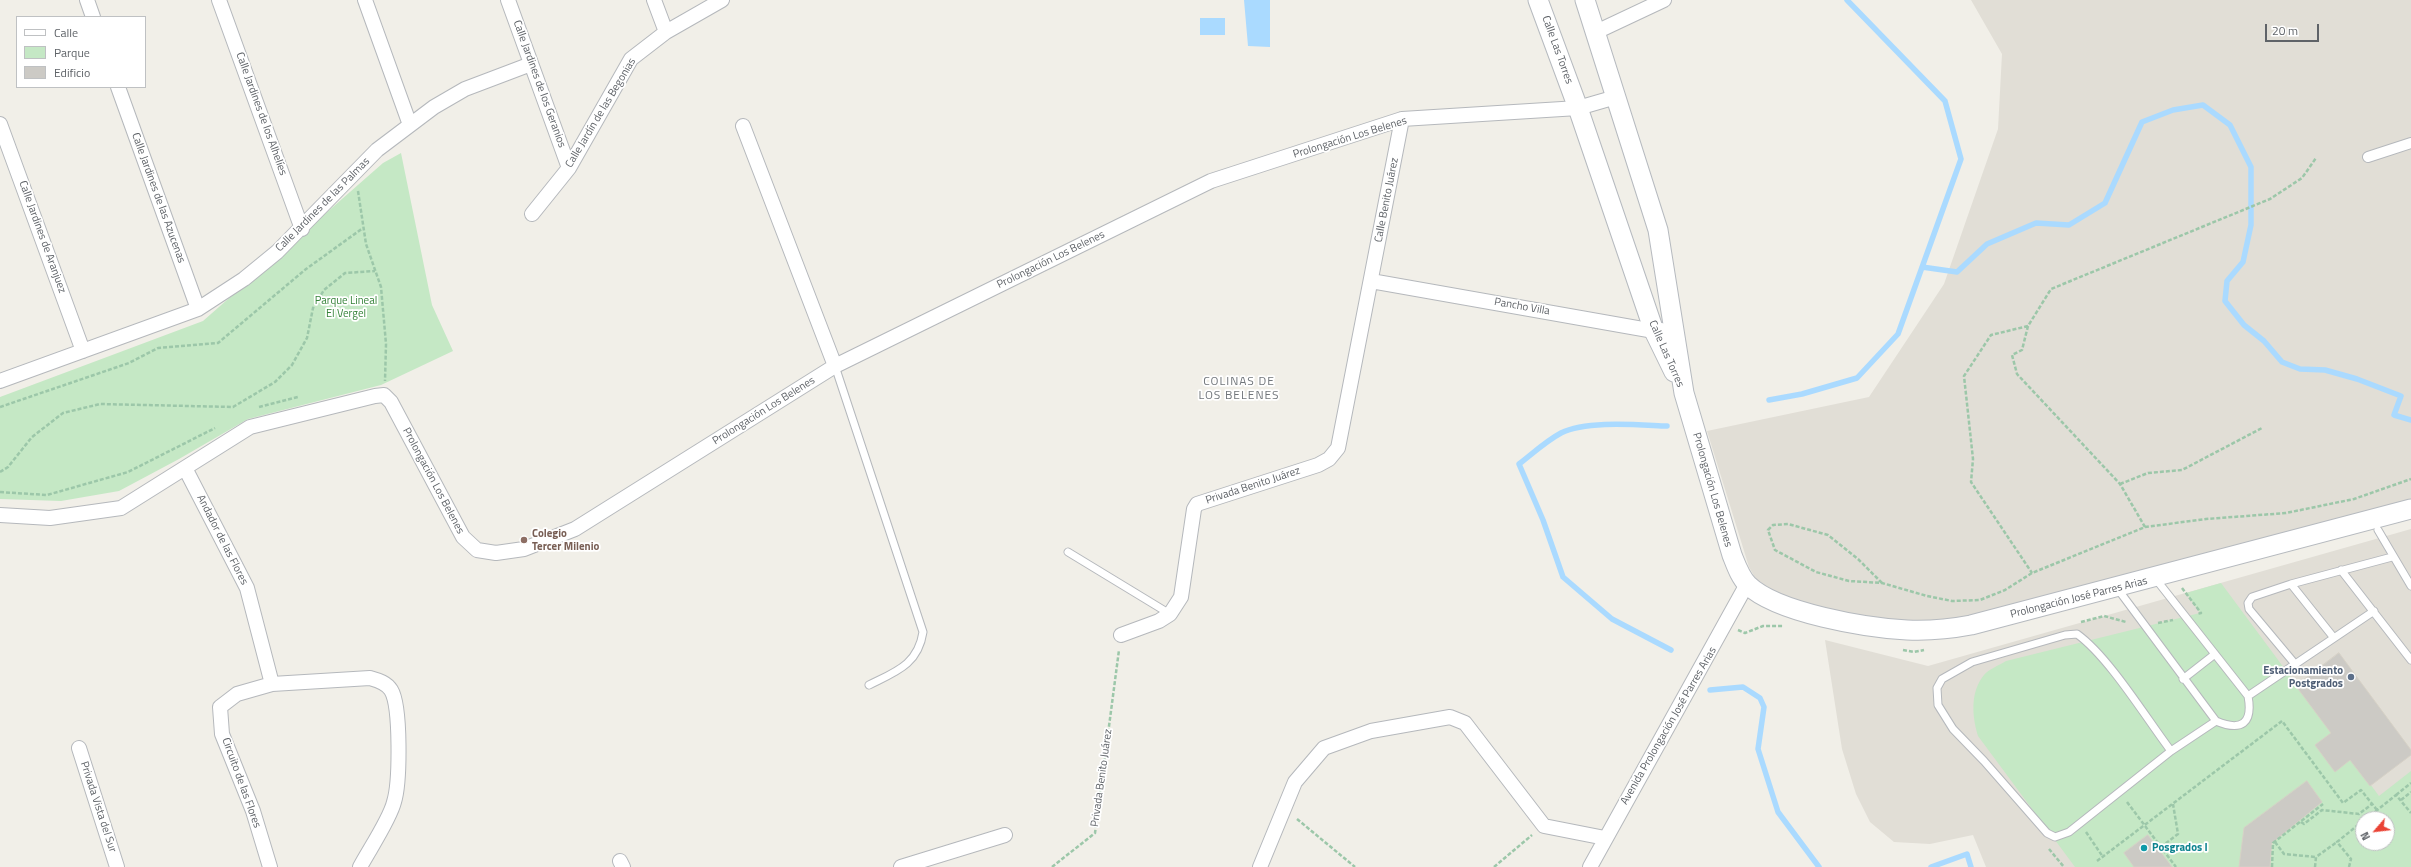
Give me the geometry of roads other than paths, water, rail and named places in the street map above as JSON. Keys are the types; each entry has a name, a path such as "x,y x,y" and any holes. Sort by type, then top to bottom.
{"main road":[{"name":"Calle Las Torres","path":"1538,0 1578,108 1654,331 1684,393"},
{"name":"Calle Las Torres","path":"1585,0 1658,230 1684,393"},
{"name":"Prolongación Los Belenes","path":"1684,393 1732,555 1738,570 1747,584"},
{"name":"Prolongación José Parres Arias","path":"1747,584 1762,595 1782,604 1824,617 1863,625 1914,630 1937,630 1971,625 2117,588 2411,509"}],"street":[{"path":"86,0 93,16"},
{"name":"Calle Jardines de los Alhelíes","path":"219,0 302,229"},
{"path":"365,0 410,125"},
{"name":"Calle Jardines de los Geranios","path":"508,0 569,168"},
{"path":"654,0 666,32"},
{"name":"Calle Jardín de las Begonias","path":"532,214 569,168 631,59 666,32 722,0"},
{"path":"1596,32 1664,0"},
{"name":"Calle Jardines de las Palmas","path":"0,381 198,309 244,279 302,229 377,150 434,107 465,89 531,64"},
{"name":"Calle Jardines de las Azucenas","path":"118,88 198,309"},
{"name":"Prolongación Los Belenes","path":"185,468 250,427 384,395 391,402 462,537 477,550 496,553 524,548 575,529 835,366 1211,181 1402,119 1578,108 1616,97"},
{"name":"Calle Benito Juárez","path":"1371,281 1402,119"},
{"name":"Calle Jardines de Aranjuez","path":"0,124 83,351"},
{"path":"743,126 835,366"},
{"path":"2368,158 2411,143"},
{"name":"Pancho Villa","path":"1371,281 1654,331 1673,329"},
{"name":"Privada Benito Juárez","path":"1121,635 1159,621 1170,614 1182,597 1194,509 1197,504 1318,465 1329,459 1338,448 1371,281"},
{"path":"0,515 50,518 121,508 185,468"},
{"name":"Andador de las Flores","path":"185,468 247,588 272,684"},
{"name":"Avenida Prolongación José Parres Arias","path":"1590,867 1747,584"},
{"path":"272,684 370,678 381,681 390,689 395,702 399,763 394,802 360,867"},
{"name":"Circuito de las Flores","path":"270,867 253,812 222,734 220,707 237,694 272,684"},
{"path":"1260,867 1271,837 1285,808 1295,782 1324,748 1371,731 1450,717 1465,723 1544,826 1605,838"},
{"name":"Privada Vista del Sur","path":"78,748 117,867"},
{"path":"901,867 1005,835"}],"lane":[{"path":"835,366 923,632 921,644 904,669 869,685"},
{"path":"2378,530 2392,557 2411,586"},
{"path":"1068,552 1170,614"},
{"path":"2294,664 2249,610 2248,603 2252,597 2291,584 2392,557"},
{"path":"2341,570 2411,660"},
{"path":"2117,588 2183,679 2216,721 2227,726 2240,725 2248,719 2251,711 2248,696 2155,578"},
{"path":"2291,584 2334,638"},
{"path":"2248,696 2374,611"},
{"path":"2171,751 2107,665 2086,640 2077,634 2065,635 1972,662 1942,679 1937,688 1938,705 1953,729 1984,761 2047,833 2055,837 2069,832 2171,751 2216,721"},
{"path":"2183,679 2215,654"}],"water":[{"path":"1244,0 1270,0 1270,47 1248,46"},
{"path":"1200,18 1225,18 1225,35 1200,35"}],"waterway":[{"path":"1769,400 1802,394 1857,378 1898,334 1961,159 1945,101 1847,0"},
{"path":"1922,267 1957,272 1987,244 2036,223 2069,225 2105,203 2142,122 2173,110 2203,105 2230,125 2251,167 2251,225 2243,262 2227,281 2225,301 2244,325 2264,341 2282,362 2300,369 2325,370 2357,379 2401,396 2394,415 2411,420"},
{"path":"1667,426 1613,424 1585,426 1572,429 1561,433 1550,440 1519,464 1543,520 1563,577 1612,619 1671,650"},
{"path":"1710,690 1743,687 1760,698 1764,707 1758,749 1778,812 1819,867"},
{"path":"1931,867 1967,854 1971,867"}],"place":[{"name":"Colegio Tercer Milenio","path":"524,540"},
{"name":"Estacionamiento Postgrados","path":"2351,677"},
{"name":"Posgrados I","path":"2144,848"}],"district":[{"name":"COLINAS DE LOS BELENES","path":"1239,389"}],"park label":[{"name":"Parque Lineal El Vergel","path":"346,307"}]}
